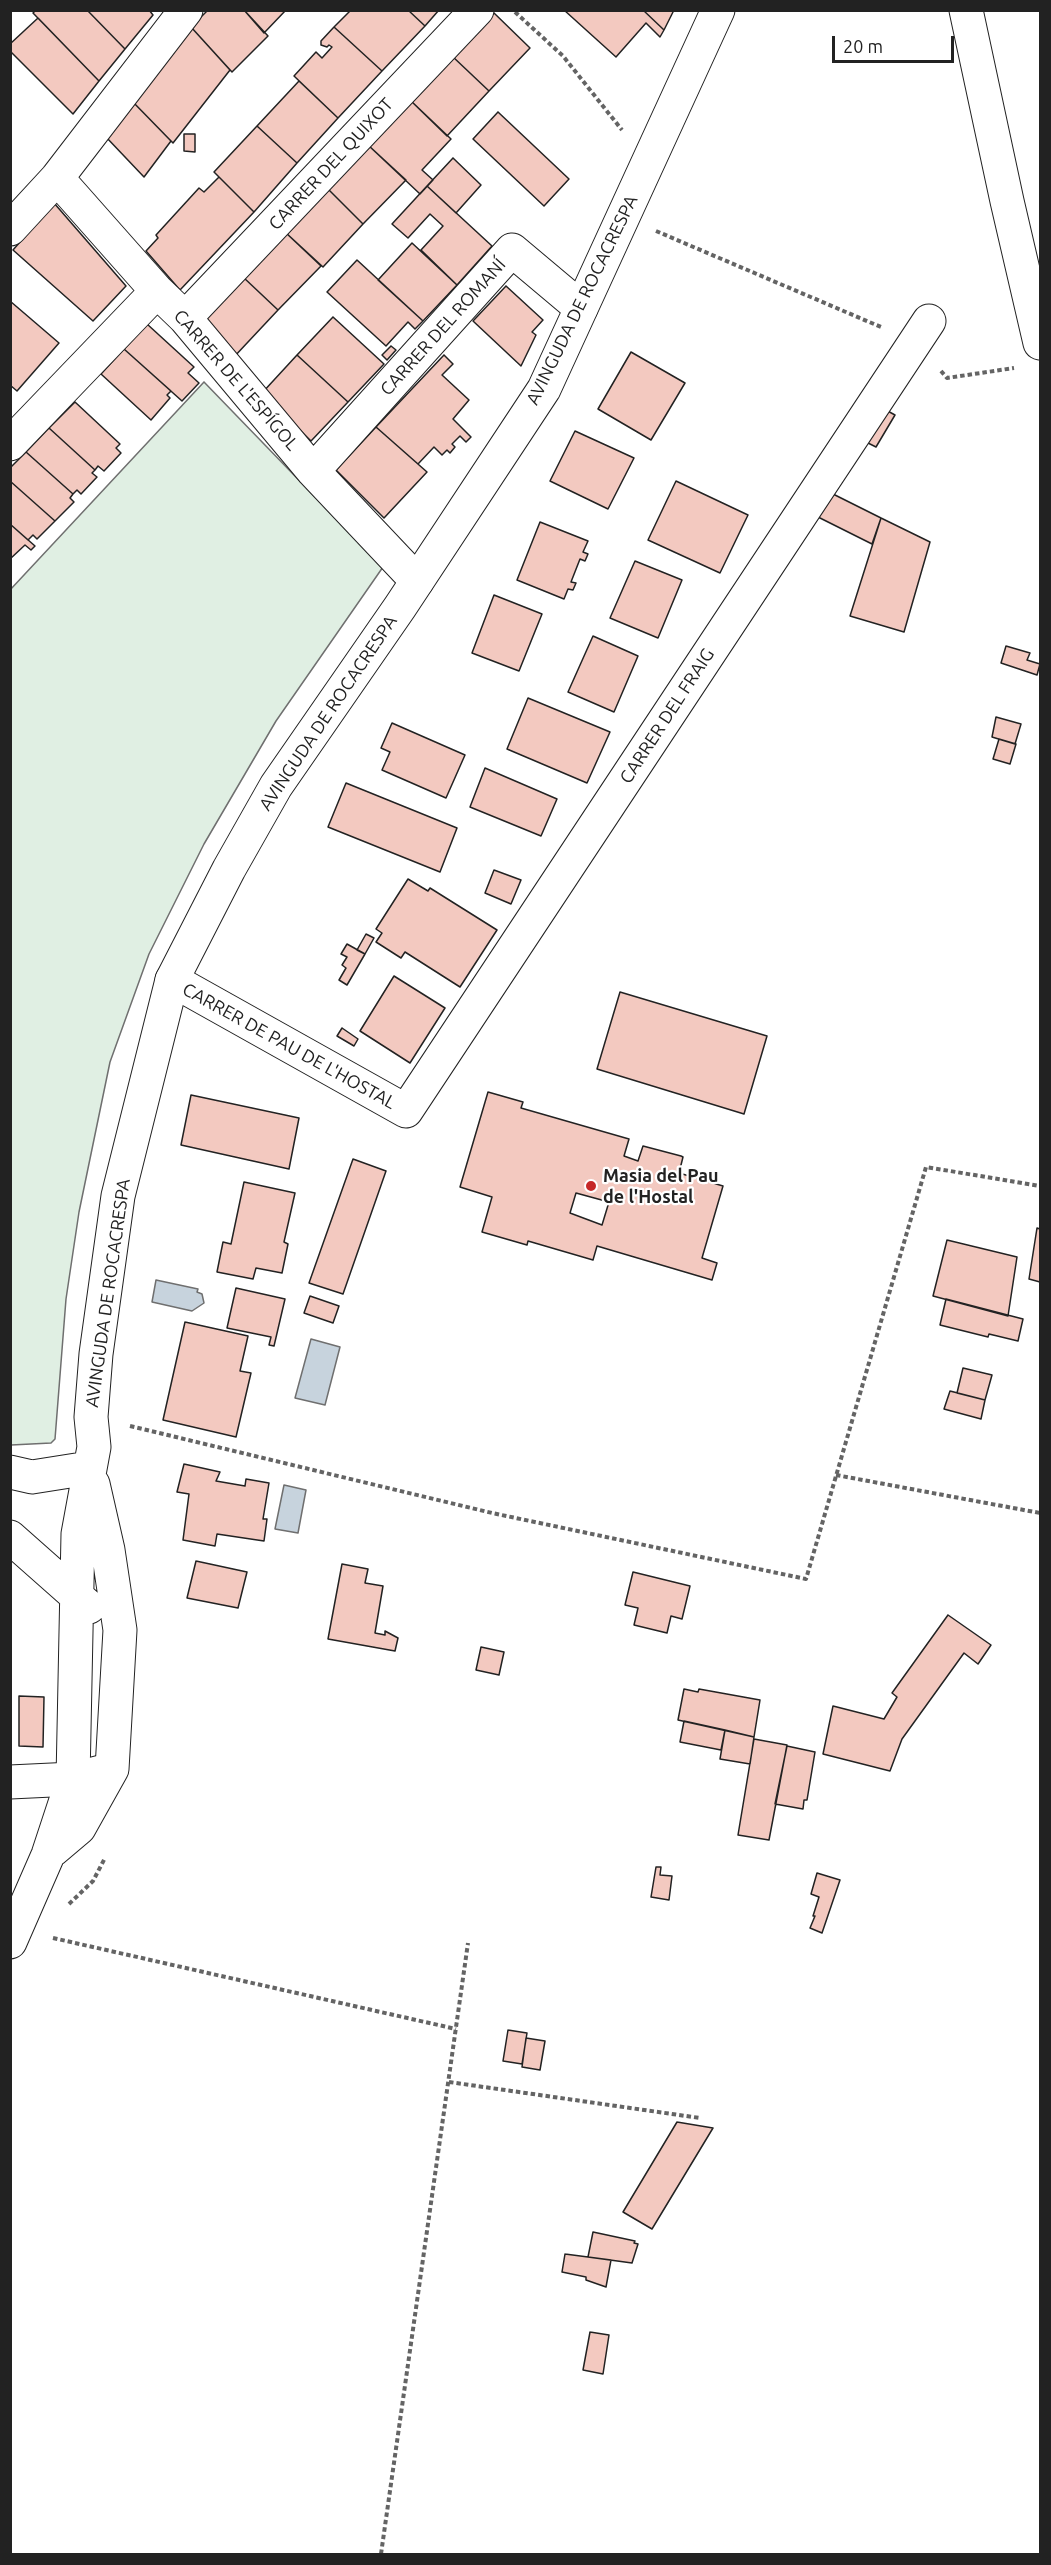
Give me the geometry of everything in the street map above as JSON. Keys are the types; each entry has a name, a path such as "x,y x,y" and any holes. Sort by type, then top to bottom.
{"main road":[{"path":"10,229 57,178 186,10"},
{"name":"CARRER DEL QUIXOT","path":"185,318 477,10"},
{"name":"AVINGUDA DE ROCACRESPA","path":"13,1936 48,1855 73,1779 78,1534 94,1448 91,1417 96,1354 118,1196 165,1016 172,980 229,869 276,786 417,581 544,389 718,10"},
{"path":"966,10 1007,201 1041,343"},
{"name":"CARRER DE L'ESPÍGOL","path":"57,178 157,291 185,318 313,471 417,581"},
{"name":"CARRER DEL ROMANÍ","path":"313,471 512,250 581,308"},
{"path":"10,444 157,291"},
{"name":"CARRER DEL FRAIG","path":"406,1111 922,331"},
{"name":"CARRER DE PAU DE L'HOSTAL","path":"172,980 406,1111"},
{"path":"10,1472 32,1477 89,1468"},
{"name":"AVINGUDA DE ROCACRESPA","path":"48,1855 79,1828 112,1769 120,1630 108,1550 89,1468"},
{"path":"10,1537 78,1599 120,1630"},
{"path":"10,1782 73,1779 112,1769"}],"path":[{"path":"513,10 563,56 624,133 649,160"},
{"path":"622,217 922,331 947,378 1017,368"},
{"path":"91,1417 492,1513 806,1579 926,1167 1041,1186"},
{"path":"836,1474 1041,1512"},
{"path":"13,1936 456,2029"},
{"path":"381,2554 468,1943"},
{"path":"449,2082 700,2118"}],"green space":[{"path":"204,382 383,567 276,721 204,844 149,954 110,1062 79,1212 66,1299 55,1439 51,1443 11,1445 10,590"}],"shaded area":[{"path":"156,1280 198,1289 197,1292 202,1294 204,1303 192,1311 152,1302"},
{"path":"311,1339 340,1347 325,1405 295,1398"},
{"path":"284,1485 306,1490 298,1533 275,1529"}],"building":[{"path":"36,10 87,10 125,49 99,81 33,13"},
{"path":"87,10 149,10 153,15 125,49"},
{"path":"208,10 244,10 268,36 232,72 191,27"},
{"path":"244,10 286,10 264,33"},
{"path":"351,10 408,10 425,26 382,71 334,27"},
{"path":"408,10 439,10 425,26"},
{"path":"564,10 643,10 664,30 660,37 646,23 616,57"},
{"path":"643,10 674,10 664,30"},
{"path":"494,13 530,48 489,91 452,56"},
{"path":"38,18 99,81 73,114 10,51 10,44"},
{"path":"191,27 230,70 173,143 132,101"},
{"path":"334,27 382,71 338,118 294,76 316,52 322,58 332,47 321,45 321,41"},
{"path":"452,56 489,91 447,136 410,100"},
{"path":"299,81 338,118 297,163 257,126"},
{"path":"410,100 451,139 422,170 433,180 420,194 368,145"},
{"path":"132,101 171,141 144,177 106,137"},
{"path":"498,112 569,179 544,206 473,139"},
{"path":"257,126 297,163 254,212 214,172"},
{"path":"184,134 195,134 195,152 184,151"},
{"path":"368,145 406,180 363,224 327,188"},
{"path":"453,158 481,185 456,213 427,186"},
{"path":"219,177 254,212 180,290 146,251 158,238 156,235 199,188 204,192"},
{"path":"427,186 492,246 457,285 421,250 443,226 430,214 408,238 392,224"},
{"path":"327,188 363,224 323,267 285,232"},
{"path":"54,203 126,286 93,321 13,250"},
{"path":"285,232 321,266 278,310 243,277"},
{"path":"412,243 457,285 423,321 378,280"},
{"path":"357,260 423,321 415,329 408,322 386,346 327,292"},
{"path":"243,277 278,310 233,358 201,321"},
{"path":"506,286 543,320 532,332 536,335 521,366 473,321"},
{"path":"10,301 59,343 17,391 10,385"},
{"path":"333,317 384,364 348,402 297,355"},
{"path":"147,324 194,367 188,373 199,383 182,401 124,349"},
{"path":"391,346 396,350 387,360 382,355"},
{"path":"124,349 171,391 167,395 170,398 151,420 101,374"},
{"path":"631,352 685,383 651,440 598,409"},
{"path":"297,355 348,402 311,441 262,393"},
{"path":"444,355 453,364 442,375 469,400 453,419 471,437 466,442 460,436 452,444 455,447 450,453 447,450 442,455 434,447 418,464 376,427"},
{"path":"75,402 120,444 116,448 121,453 104,471 98,466 95,470 49,428"},
{"path":"884,409 895,415 876,447 866,442"},
{"path":"376,427 427,472 384,518 336,470"},
{"path":"49,428 95,470 92,473 97,477 81,494 77,490 73,494 26,452"},
{"path":"575,431 634,458 608,509 550,481"},
{"path":"26,452 73,494 70,498 74,502 55,521 10,481 10,468"},
{"path":"10,481 55,521 37,539 33,535 28,540 10,524"},
{"path":"676,481 748,515 720,573 648,540"},
{"path":"829,492 881,518 872,544 814,515"},
{"path":"881,518 930,542 904,632 850,616"},
{"path":"540,522 588,541 583,552 588,554 585,561 580,559 571,582 576,583 573,590 568,589 564,599 517,580"},
{"path":"10,524 35,546 31,550 25,545 10,559"},
{"path":"635,561 682,580 658,638 610,618"},
{"path":"494,595 542,614 519,671 472,653"},
{"path":"593,636 638,656 614,712 568,692"},
{"path":"1006,646 1030,653 1027,660 1040,664 1037,675 1001,663"},
{"path":"528,698 610,732 587,783 507,749"},
{"path":"996,717 1021,724 1015,744 992,737"},
{"path":"392,723 465,755 446,798 382,770 390,752 381,748"},
{"path":"999,739 1016,744 1010,764 993,759"},
{"path":"485,768 557,799 541,836 470,807"},
{"path":"346,783 457,828 440,872 328,827"},
{"path":"494,870 521,880 511,904 485,893"},
{"path":"408,879 428,891 430,888 497,930 460,987 405,952 401,958 376,942 382,933 376,929"},
{"path":"366,934 374,938 365,954 357,950"},
{"path":"347,944 365,954 347,985 339,980 346,968 342,965 347,957 341,954"},
{"path":"394,976 445,1008 410,1063 360,1031"},
{"path":"620,992 767,1036 744,1114 597,1069"},
{"path":"342,1028 358,1039 354,1046 337,1036"},
{"name":"Masia del Pau de l'Hostal","path":"488,1092 523,1102 521,1108 629,1139 624,1156 638,1161 643,1146 681,1156 683,1157 679,1173 723,1186 702,1258 717,1263 712,1280 597,1246 593,1260 528,1241 527,1245 482,1232 492,1197 460,1187","holes":["576,1193 609,1202 602,1225 570,1213"]},
{"path":"191,1095 299,1118 289,1169 181,1145"},
{"path":"353,1159 386,1171 343,1294 309,1283"},
{"path":"244,1182 295,1193 284,1242 288,1244 282,1273 256,1268 253,1279 217,1272 223,1242 231,1244"},
{"path":"1037,1228 1040,1229 1040,1282 1029,1279"},
{"path":"947,1240 1017,1257 1008,1316 933,1296"},
{"path":"236,1288 285,1299 274,1346 269,1345 271,1337 227,1328"},
{"path":"310,1296 339,1306 333,1323 304,1313"},
{"path":"946,1299 1023,1319 1018,1341 989,1334 988,1337 940,1325"},
{"path":"185,1322 248,1336 240,1371 251,1373 236,1437 163,1420"},
{"path":"963,1368 992,1375 985,1400 957,1393"},
{"path":"950,1391 985,1400 981,1419 944,1409"},
{"path":"184,1464 220,1472 216,1481 245,1486 246,1479 269,1483 263,1519 267,1519 264,1541 217,1534 215,1546 183,1540 189,1494 177,1492"},
{"path":"196,1561 247,1572 238,1608 187,1598"},
{"path":"342,1564 368,1569 365,1583 383,1586 375,1633 385,1635 385,1631 398,1638 395,1651 328,1639"},
{"path":"633,1572 690,1586 682,1619 671,1616 667,1633 634,1625 638,1608 625,1605"},
{"path":"948,1615 991,1645 978,1664 964,1653 902,1739 890,1771 823,1754 833,1706 884,1719 897,1697 892,1693"},
{"path":"481,1647 504,1652 499,1675 476,1670"},
{"path":"684,1689 698,1692 699,1689 760,1700 754,1737 678,1720"},
{"path":"19,1696 44,1697 43,1747 19,1746"},
{"path":"684,1721 725,1730 721,1750 680,1742"},
{"path":"725,1730 754,1737 750,1764 720,1759"},
{"path":"754,1739 787,1745 769,1840 738,1835"},
{"path":"787,1746 815,1752 807,1800 804,1800 803,1809 775,1804"},
{"path":"656,1867 661,1867 660,1875 672,1876 669,1900 651,1897"},
{"path":"817,1873 840,1880 822,1933 810,1928 819,1897 811,1894"},
{"path":"508,2030 527,2033 522,2064 503,2061"},
{"path":"526,2038 545,2041 540,2070 522,2067"},
{"path":"677,2122 713,2128 652,2229 623,2212"},
{"path":"593,2232 635,2241 634,2243 638,2244 632,2263 588,2257"},
{"path":"565,2254 611,2260 606,2287 586,2280 586,2277 562,2272"},
{"path":"590,2332 609,2335 603,2374 583,2370"}],"place":[{"name":"Masia del Pau de l'Hostal","path":"591,1186"}]}
